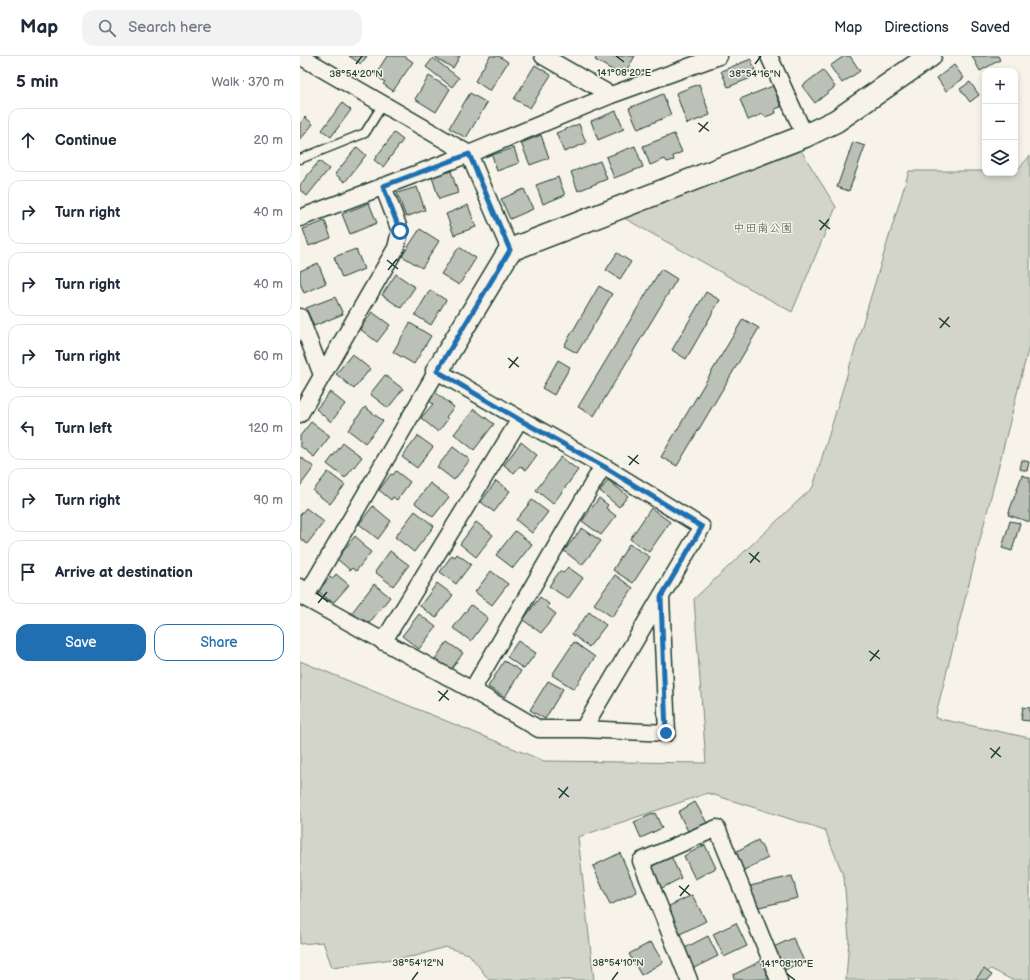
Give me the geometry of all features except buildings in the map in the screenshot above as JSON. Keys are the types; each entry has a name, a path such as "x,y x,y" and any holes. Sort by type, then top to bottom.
{"street":[{"path":"300,56 469,154 510,250"},
{"path":"543,56 611,95"},
{"path":"300,218 469,154 611,95 720,56"},
{"path":"769,56 805,136"},
{"path":"661,597 666,733 583,729 539,729 472,690 383,642 302,592 510,250 805,136 836,121 930,56"},
{"path":"300,414 396,248 400,231 383,186"},
{"path":"300,316 322,375"},
{"path":"437,371 520,420 603,466 702,527 583,729"},
{"path":"383,642 520,420"},
{"path":"472,690 603,466"},
{"path":"689,980 641,862 717,828 779,980"}],"lane":[{"path":"300,159 365,133 383,104"}],"green space":[{"name":"中田南公園","path":"800,149 836,207 792,312 624,218"},
{"path":"1030,156 1030,342 935,718 1030,738 1030,980 1012,980 991,969 977,980 846,980 849,939 844,877 825,830 708,793 578,837 594,980 489,980 469,954 445,947 416,956 332,967 323,942 300,944 300,661 544,761 706,763 694,599 813,487 909,171 982,171 982,176 1018,176 1018,169"}],"route":[{"path":"400,231 383,186 469,154 510,250 437,371 520,420 603,466 702,527 661,597 666,733"}]}
